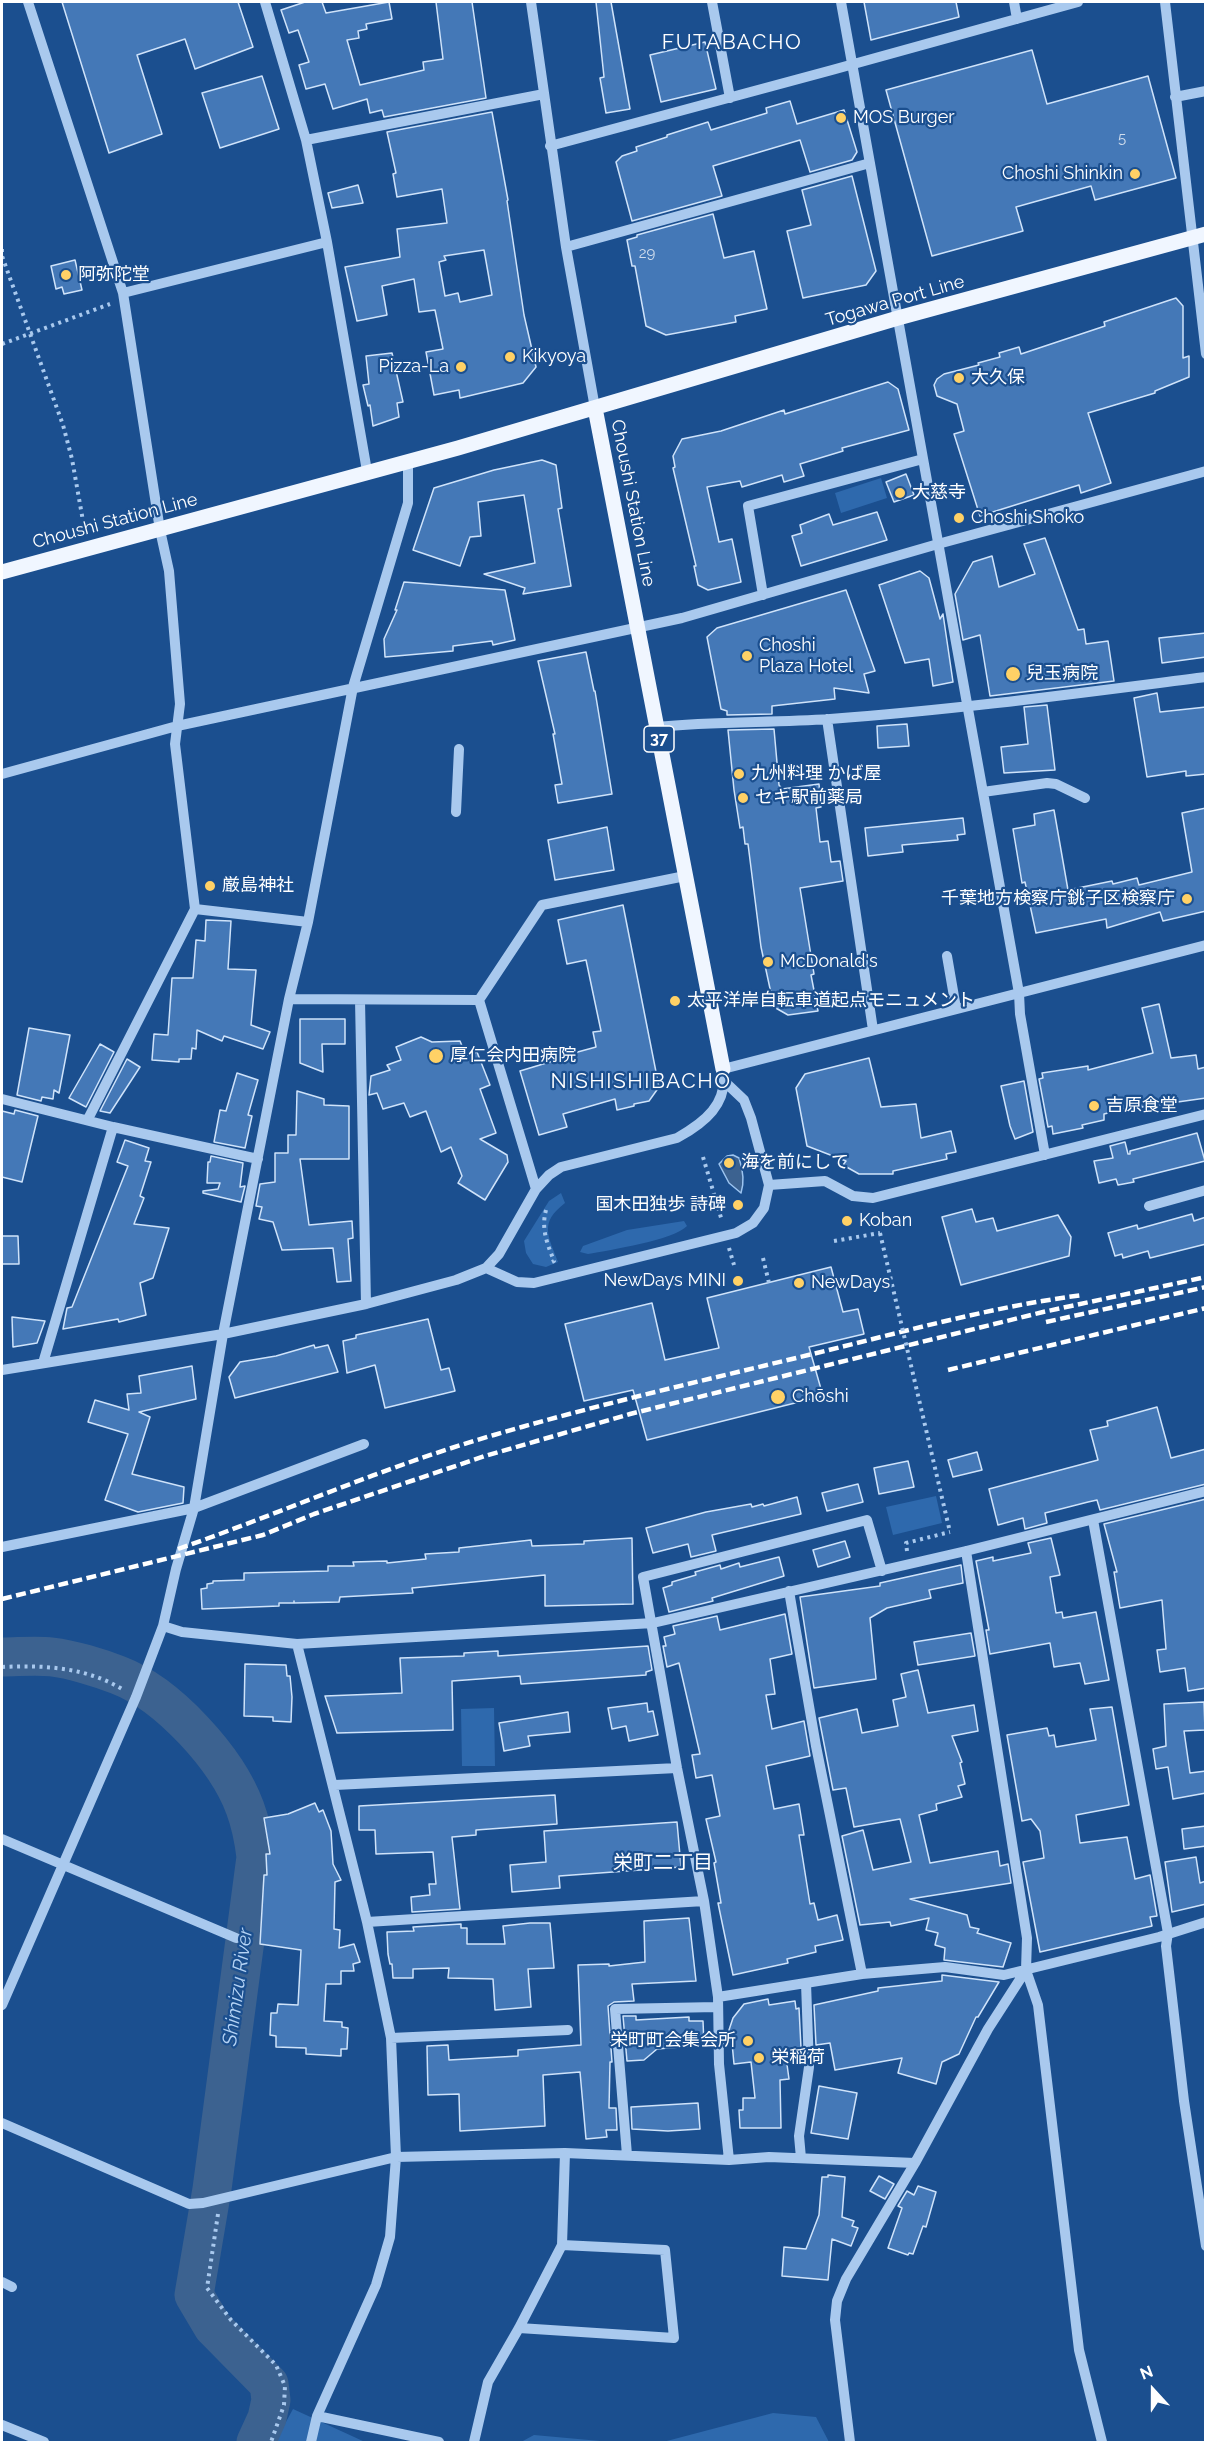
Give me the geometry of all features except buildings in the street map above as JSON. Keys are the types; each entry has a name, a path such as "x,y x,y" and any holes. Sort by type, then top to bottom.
{"main road":[{"name":"Togawa Port Line","path":"595,408 898,318 1198,236"},
{"name":"Choushi Station Line","path":"2,572 595,408 724,1076"}],"street":[{"path":"27,2 124,295 160,530 169,572 180,704 175,744 195,909 88,1119"},
{"path":"265,2 306,140 327,242 367,471"},
{"path":"531,2 550,146 595,408"},
{"path":"712,2 730,98"},
{"path":"841,2 1019,993 1020,1014 1045,1155"},
{"path":"1014,2 1017,19"},
{"path":"550,146 1078,2"},
{"path":"1165,2 1175,97 1198,236 1206,354"},
{"path":"1175,97 1206,92"},
{"path":"306,140 544,94"},
{"path":"566,247 870,163"},
{"path":"124,295 327,242"},
{"path":"763,595 748,506 923,459"},
{"path":"2,2005 136,1696 163,1626 176,1569 194,1508 223,1334 289,999 308,922 353,687 408,503 408,461"},
{"path":"2,774 177,726 682,618 938,544 1206,471"},
{"path":"657,727 701,722 827,719 968,707 1206,677"},
{"path":"827,719 873,1029"},
{"path":"456,812 459,749"},
{"path":"983,792 1047,783 1056,784 1085,798"},
{"path":"479,1000 542,905 685,876"},
{"path":"195,909 308,922"},
{"path":"724,1076 873,1029 1206,945"},
{"path":"947,956 956,1008"},
{"path":"289,999 479,1000"},
{"path":"360,1000 366,1304"},
{"path":"479,1000 536,1189"},
{"path":"486,1268 517,1282 534,1283 726,1235 753,1223 764,1208 769,1185 744,1100 724,1076"},
{"path":"2,1370 223,1334 366,1304 435,1287 486,1268 499,1254 536,1189 549,1174 561,1167 677,1138 713,1113 724,1076"},
{"path":"2,1099 113,1127 258,1159"},
{"path":"769,1185 825,1181 853,1196 873,1198 1205,1116"},
{"path":"43,1364 113,1127"},
{"path":"1149,1206 1206,1190"},
{"path":"2,1547 194,1508 364,1444"},
{"path":"163,1626 182,1632 297,1644 653,1623 966,1551 1206,1491"},
{"path":"729,2160 719,2064 717,2002 704,1901 677,1768 643,1577 867,1520 882,1571"},
{"path":"1094,1520 1168,1933 1166,1946 1184,2101 1206,2246"},
{"path":"966,1551 1027,1938 1026,1970 1038,2005 1079,2350 1102,2442"},
{"path":"789,1592 816,1746 862,1974"},
{"path":"297,1644 335,1785 391,2038 396,2157 390,2237 376,2285 317,2416 311,2442"},
{"path":"335,1785 677,1768"},
{"path":"2,1839 236,1938"},
{"path":"367,1922 704,1901"},
{"path":"627,2155 615,2009 717,2002 862,1974 945,1967 1004,1975 1160,1937 1206,1922"},
{"path":"850,2442 835,2320 837,2301 846,2279 915,2163 988,2029 1026,1970"},
{"path":"801,2158 799,2136 809,2067 806,1983"},
{"path":"391,2038 568,2030"},
{"path":"2,2123 189,2204 203,2203 396,2157 565,2153 729,2160 769,2157 915,2163"},
{"path":"474,2442 488,2382 562,2245 565,2153"},
{"path":"519,2328 674,2338 665,2250 562,2245"},
{"path":"2,2282 12,2287"},
{"path":"317,2416 439,2442"},
{"path":"2,2425 30,2440 44,2442"}],"path":[{"path":"2,249 2,256 28,334 63,425 83,520"},
{"path":"2,344 124,295"},
{"path":"703,1157 734,1265"},
{"path":"546,1210 545,1239 554,1261 548,1263"},
{"path":"834,1241 880,1233 950,1532 906,1543"},
{"path":"763,1258 769,1283"},
{"path":"2,1667 36,1666 70,1669 104,1678 136,1696"},
{"path":"221,2198 207,2288 231,2320 276,2365 285,2386 284,2405 271,2442"}],"shaded area":[{"path":"881,478 887,498 841,513 835,493"},
{"path":"733,1155 739,1158 742,1167 741,1193 729,1183 719,1164 727,1156"},
{"path":"561,1193 565,1203 552,1217 548,1230 558,1262 546,1267 533,1264 526,1253 524,1241 549,1201"},
{"path":"684,1221 687,1226 680,1231 656,1240 588,1254 580,1252 583,1246 627,1230"},
{"path":"936,1496 942,1523 893,1535 886,1507"},
{"path":"494,1708 495,1766 462,1766 461,1709"},
{"path":"293,2409 365,2442 275,2442"},
{"path":"773,2413 816,2417 829,2442 663,2442"},
{"path":"534,2435 611,2442 521,2442"}],"waterway":[{"name":"Shimizu River","path":"2,1657 40,1656 68,1660 111,1672 137,1684 156,1697 194,1730 225,1769 247,1814 256,1857 212,2189 194,2295 213,2327 269,2384 271,2400 267,2418 256,2442"}],"railway":[{"path":"2,1599 263,1535 314,1514 485,1456 630,1414 1043,1312 1206,1277"},
{"path":"1046,1322 1206,1287"},
{"path":"178,1549 414,1461 535,1423 953,1319 1018,1305 1083,1295"},
{"path":"948,1370 1206,1308"}],"place":[{"name":"MOS Burger","path":"841,118"},
{"name":"Choshi Shinkin","path":"1135,174"},
{"name":"阿弥陀堂","path":"66,275"},
{"name":"Kikyoya","path":"510,357"},
{"name":"Pizza-La","path":"461,367"},
{"name":"大久保","path":"959,378"},
{"name":"大慈寺","path":"900,493"},
{"name":"Choshi Shoko","path":"959,518"},
{"name":"Choshi Plaza Hotel","path":"747,656"},
{"name":"兒玉病院","path":"1013,674"},
{"name":"九州料理 かば屋","path":"739,774"},
{"name":"セキ駅前薬局","path":"743,798"},
{"name":"厳島神社","path":"210,886"},
{"name":"千葉地方検察庁銚子区検察庁","path":"1187,899"},
{"name":"McDonald's","path":"768,962"},
{"name":"太平洋岸自転車道起点モニュメント","path":"675,1001"},
{"name":"厚仁会内田病院","path":"436,1056"},
{"name":"吉原食堂","path":"1094,1106"},
{"name":"海を前にして","path":"729,1163"},
{"name":"国木田独歩 詩碑","path":"738,1205"},
{"name":"Koban","path":"847,1221"},
{"name":"NewDays MINI","path":"738,1281"},
{"name":"NewDays","path":"799,1283"},
{"name":"Chōshi","path":"778,1397"},
{"name":"栄町町会集会所","path":"748,2041"},
{"name":"栄稲荷","path":"759,2058"}],"district":[{"name":"FUTABACHO","path":"732,43"},
{"name":"NISHISHIBACHO","path":"641,1082"},
{"name":"栄町二丁目","path":"663,1863"}]}
